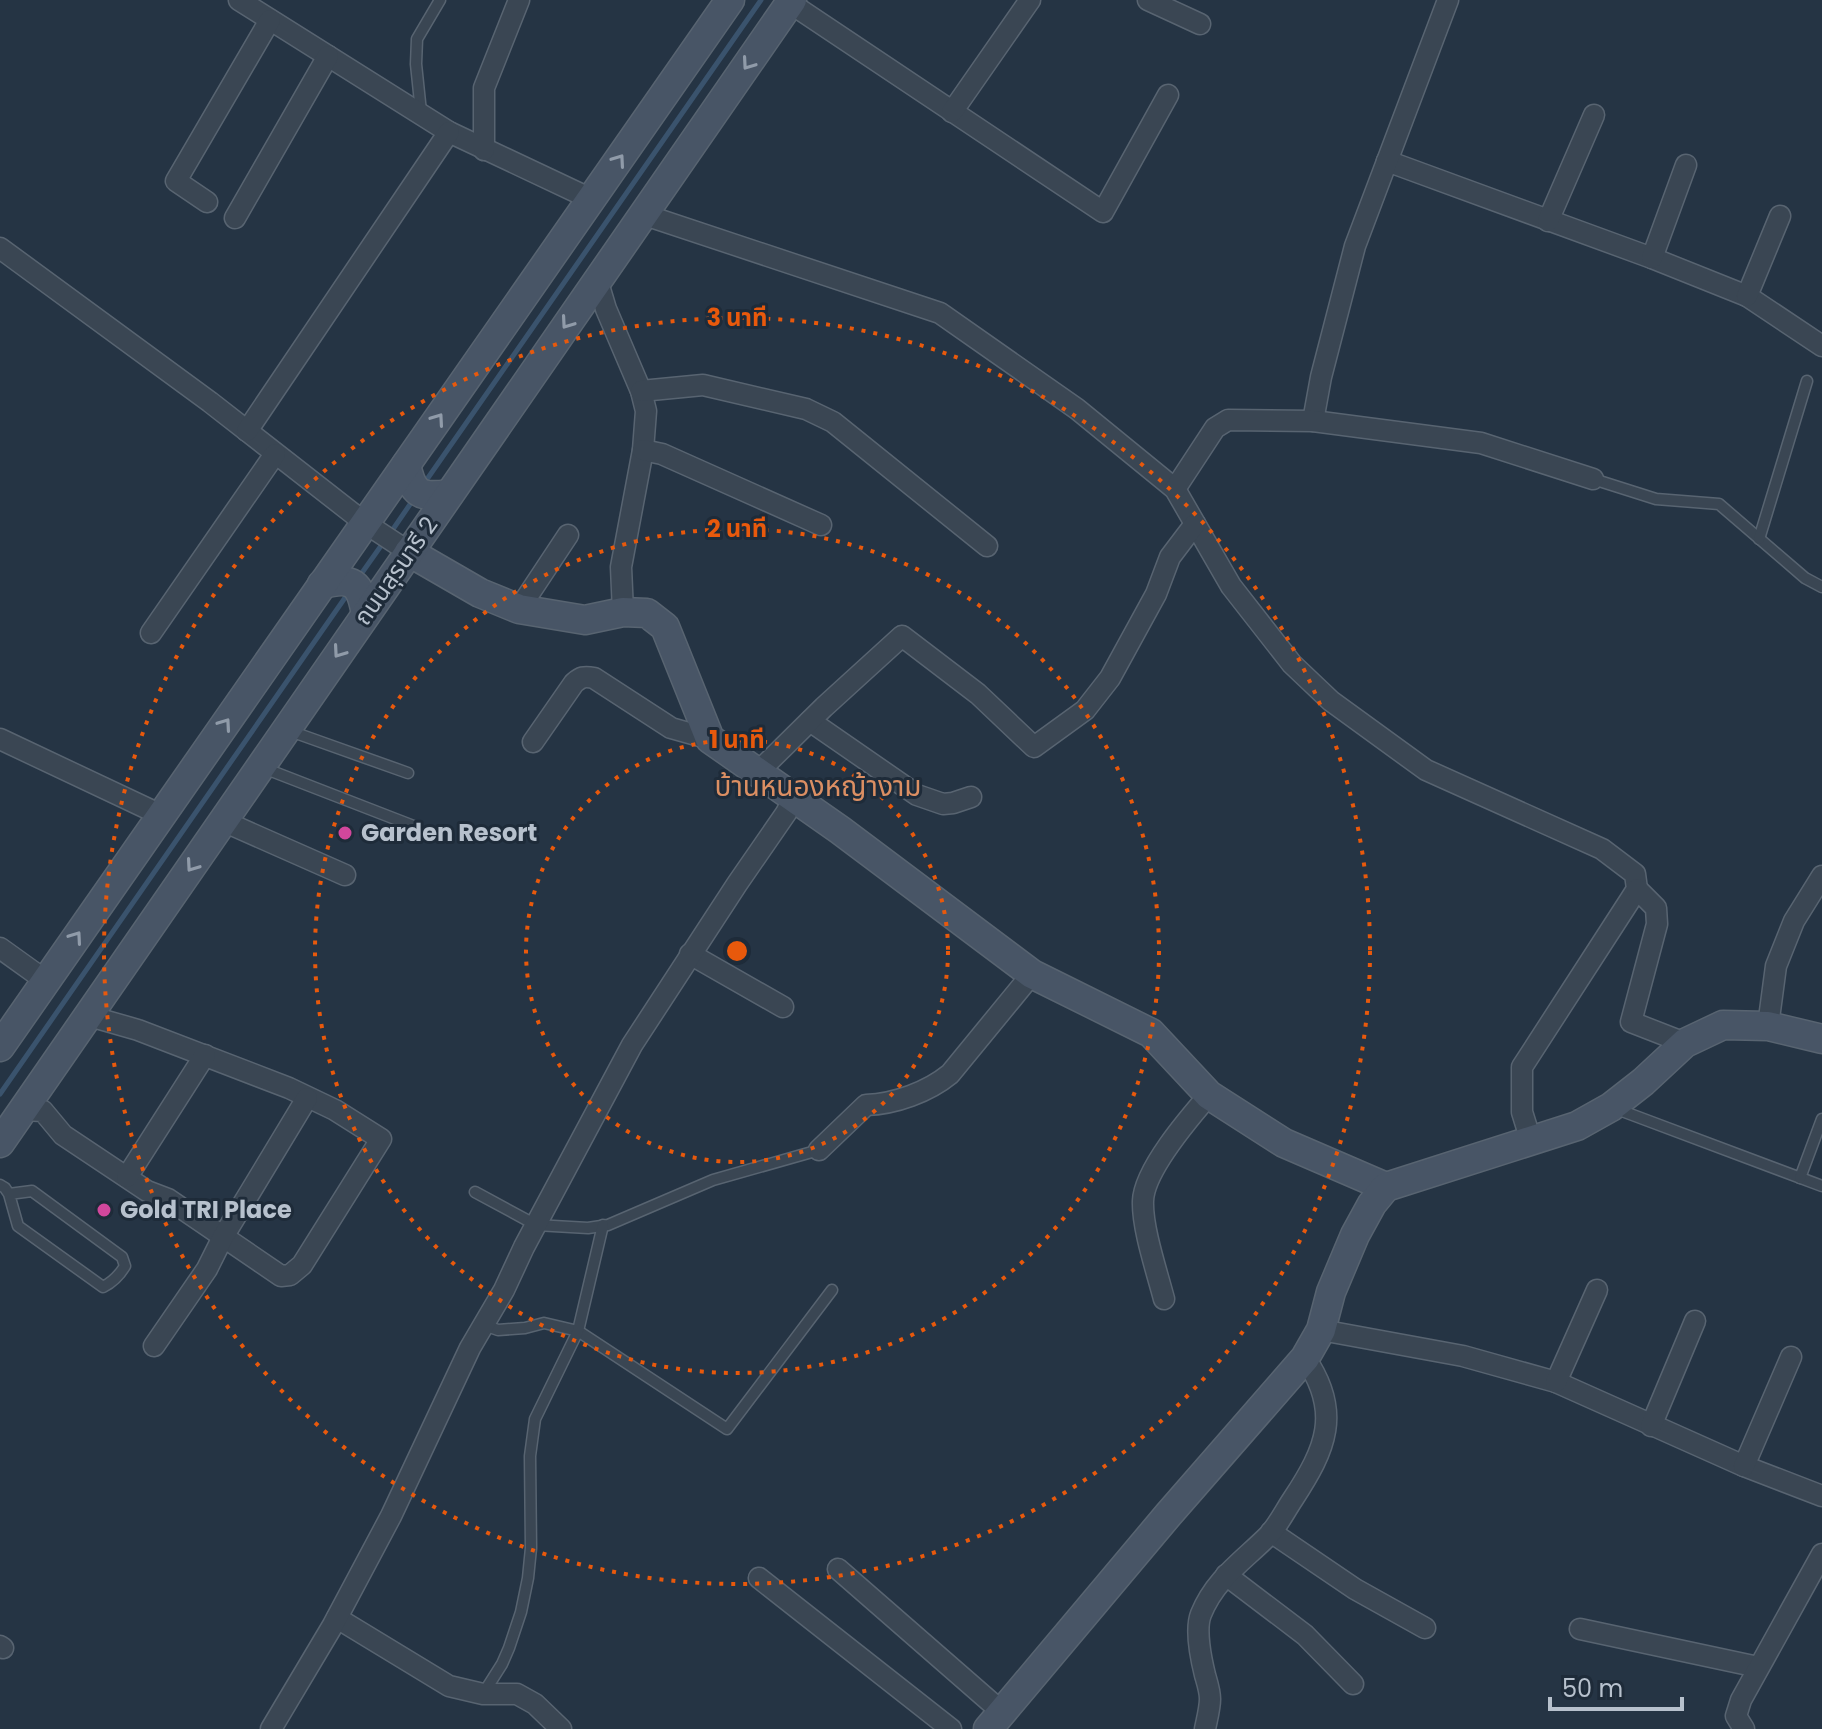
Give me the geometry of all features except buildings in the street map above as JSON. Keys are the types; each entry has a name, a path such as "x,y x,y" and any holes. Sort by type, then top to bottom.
{"main road":[{"path":"0,1047 161,815 370,527 591,199 730,0"},
{"name":"ถนนสุรนารี 2","path":"0,1143 286,729 364,605 791,2"},
{"path":"408,472 418,492 441,496"},
{"path":"404,549 480,593 519,609 585,620 623,612 647,613 665,627 710,739 852,839 1032,974 1151,1033 1209,1095 1284,1143 1386,1187"},
{"path":"330,582 351,582 359,589 364,605"},
{"path":"995,1720 1305,1358 1321,1330 1331,1292 1355,1235 1372,1204 1386,1187 1577,1126 1611,1107 1685,1043 1723,1025 1768,1026 1822,1039"}],"street":[{"path":"239,0 449,132 591,199"},
{"path":"484,150 484,88 519,0"},
{"path":"952,112 1030,0"},
{"path":"1148,0 1200,24"},
{"path":"1313,421 1321,377 1355,246 1448,0"},
{"path":"791,2 1103,212 1168,95"},
{"path":"207,202 176,181 270,20"},
{"path":"235,218 328,56"},
{"path":"1548,221 1594,115"},
{"path":"247,431 449,132"},
{"path":"1387,161 1747,296 1822,346"},
{"path":"1652,258 1686,165"},
{"path":"642,214 940,313 1077,409 1175,489 1231,586 1292,664 1331,701 1426,770 1602,849 1635,874 1637,889 1656,908 1657,924 1631,1022 1685,1043"},
{"path":"1747,296 1780,216"},
{"path":"0,248 247,431 370,527 404,549"},
{"path":"597,279 646,411 643,450 621,567 623,612"},
{"path":"641,391 703,385 806,409 833,422 987,546"},
{"path":"1175,489 1215,428 1228,420 1313,421 1481,443 1593,479"},
{"path":"643,450 662,454 821,525"},
{"path":"151,633 275,454"},
{"path":"757,773 902,636 978,694 1034,747 1085,710 1110,678 1156,594 1170,557 1195,524"},
{"path":"519,609 568,535"},
{"path":"533,742 574,683 580,677 587,676 671,728 710,739"},
{"path":"810,721 917,795 943,804 971,797"},
{"path":"0,739 161,815"},
{"path":"271,1729 337,1618 391,1516 464,1361 632,1045 794,798"},
{"path":"223,821 345,875"},
{"path":"1768,1026 1776,966 1794,921 1822,876"},
{"path":"1531,1141 1522,1112 1522,1067 1637,889"},
{"path":"0,948 46,981"},
{"path":"690,954 783,1007"},
{"path":"819,1150 866,1105 885,1105 941,1081 950,1074 1032,974"},
{"path":"23,1110 43,1111 63,1135 147,1191 168,1199 281,1276 290,1275 302,1265 381,1139 335,1110 289,1088 138,1030 89,1016"},
{"path":"127,1177 205,1055"},
{"path":"1164,1299 1145,1219 1145,1191 1176,1136 1209,1095"},
{"path":"154,1346 207,1269 307,1098"},
{"path":"1556,1382 1597,1290"},
{"path":"1651,1426 1695,1321"},
{"path":"1321,1330 1463,1356 1556,1382 1744,1466 1822,1496"},
{"path":"1744,1466 1791,1357"},
{"path":"1205,1729 1211,1697 1200,1657 1199,1618 1212,1590 1271,1532 1309,1475 1325,1432 1325,1401 1318,1376 1305,1358"},
{"path":"1271,1532 1355,1589 1425,1628"},
{"path":"1744,1729 1736,1716 1741,1700 1822,1554"},
{"path":"838,1569 995,1720"},
{"path":"1226,1575 1305,1635 1353,1684"},
{"path":"759,1578 951,1729"},
{"path":"337,1618 449,1686 483,1694 517,1694 535,1704 561,1729"},
{"path":"1580,1629 1758,1667"}],"lane":[{"path":"421,114 417,39 440,0"},
{"path":"1759,539 1807,381"},
{"path":"1593,479 1656,499 1719,504 1805,578 1822,587"},
{"path":"286,729 408,773"},
{"path":"260,766 416,827"},
{"path":"1611,1107 1822,1186"},
{"path":"1800,1178 1822,1119"},
{"path":"475,1192 536,1225 588,1228 608,1225 713,1180 819,1150"},
{"path":"0,1185 9,1194 18,1226 103,1287 120,1274 125,1266 122,1257 32,1191 9,1194"},
{"path":"483,1694 509,1648 528,1578 530,1456 535,1419 578,1331 603,1225"},
{"path":"484,1325 498,1330 544,1323 578,1331 727,1429 832,1290"}],"waterway":[{"path":"423,485 761,0"},
{"path":"389,535 413,500"},
{"path":"359,577 383,543"},
{"path":"0,1094 349,592"}],"place":[{"name":"Garden Resort","path":"345,833"},
{"name":"Gold TRI Place","path":"104,1210"}],"district":[{"name":"บ้านหนองหญ้างาม","path":"818,786"}]}
